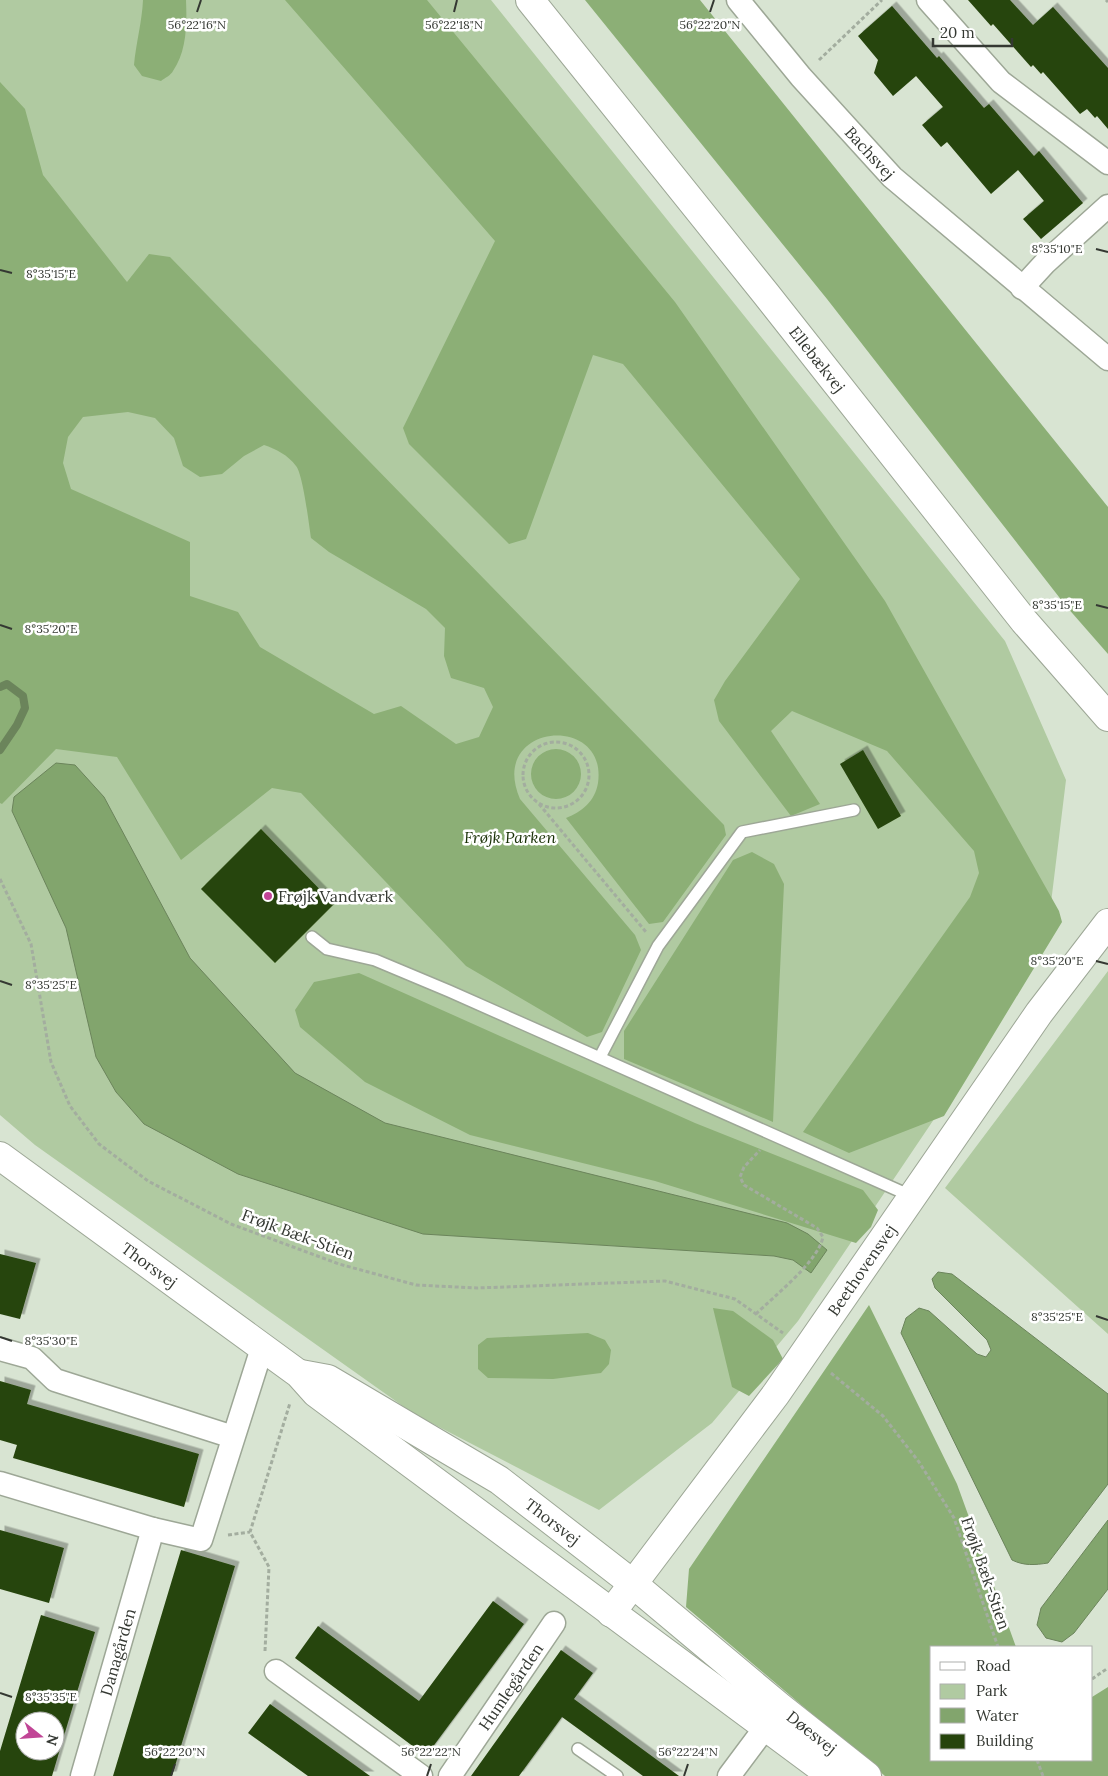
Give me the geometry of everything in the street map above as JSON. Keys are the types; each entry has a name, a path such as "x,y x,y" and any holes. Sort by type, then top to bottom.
{"street":[{"name":"Ellebækvej","path":"530,0 766,294 1024,621 1108,717"},
{"name":"Bachsvej","path":"738,0 801,77 892,177 1108,359"},
{"path":"928,0 1001,82 1108,163"},
{"path":"1022,288 1045,263 1108,206"},
{"name":"Beethovensvej","path":"611,1613 776,1394 1039,1013 1108,923"},
{"name":"Thorsvej","path":"0,1156 299,1374 316,1393 611,1613 773,1717"},
{"path":"0,1483 153,1529 201,1540 262,1348"},
{"path":"0,1349 32,1358 55,1380 233,1437"},
{"name":"Thorsvej","path":"299,1374 328,1379 499,1480 632,1583 773,1717"},
{"name":"Danagården","path":"82,1776 153,1529"},
{"name":"Humlegården","path":"450,1776 554,1623"},
{"path":"276,1671 421,1776"},
{"path":"729,1776 773,1717"},
{"name":"Døesvej","path":"773,1717 832,1776"},
{"name":"Døesvej","path":"773,1717 867,1776"}],"lane":[{"path":"600,1057 658,946 742,832 854,810"},
{"path":"312,937 328,949 375,960 600,1057 911,1196"},
{"path":"578,1749 617,1776"}],"path":[{"path":"801,77 882,0"},
{"path":"538,803 548,807 564,807 578,800 585,792 589,771 586,760 571,745 561,742 547,744 534,751 524,768 523,778 530,796 538,803 658,946"},
{"name":"Frøjk Bæk-Stien","path":"0,879 32,944 51,1062 70,1106 99,1144 148,1181 231,1224 339,1264 416,1285 477,1288 665,1281 735,1299 783,1333"},
{"path":"756,1314 803,1269 821,1245 822,1238 817,1228 744,1184 740,1177 744,1167 751,1158 774,1135"},
{"name":"Frøjk Bæk-Stien","path":"831,1373 883,1416 919,1462 954,1518 998,1646"},
{"path":"276,1671 265,1654 269,1567 250,1532 299,1374"},
{"path":"1093,1678 1108,1668"},
{"path":"1037,1761 1043,1776"}],"green space":[{"name":"Frøjk Parken","path":"0,0 491,0 1005,641 1066,780 1050,911 984,1045 798,1321 712,1423 599,1510 414,1414 35,1145 0,1115"},
{"path":"143,0 186,0 184,46 178,63 172,72 161,81 142,76 134,65"},
{"path":"285,0 427,0 675,302 885,601 1059,911 1062,922 944,1116 849,1153 803,1132 970,897 979,873 974,851 887,751 792,711 771,731 820,804 791,816 719,721 714,700 725,681 800,579 623,364 593,355 526,539 509,544 409,444 403,428 495,241"},
{"path":"585,0 700,0 1108,507 1108,654 1066,606 827,299"},
{"path":"0,82 25,109 43,175 127,282 149,254 170,257 724,825 726,835 663,922 649,924 566,818 577,813 587,805 594,795 598,783 596,760 585,745 569,737 550,736 533,742 520,754 514,774 520,799 635,935 641,950 602,1032 587,1037 466,966 301,793 272,788 181,860 117,757 56,749 2,804 0,803","holes":["128,412 155,418 174,438 183,466 200,477 222,474 244,456 264,445 286,456 299,471 311,538 329,552 426,609 445,628 444,656 451,678 484,688 493,707 479,737 456,744 401,706 374,714 260,647 238,612 190,596 190,542 71,489 63,463 68,437 83,417"]},
{"path":"551,749 561,749 574,756 581,769 581,779 574,792 561,799 551,799 542,795 535,788 531,779 531,769 535,760 542,753"},
{"path":"752,852 774,864 784,884 773,1122 624,1059 624,1031 733,860"},
{"path":"1108,971 1108,1334 945,1188"},
{"path":"359,973 695,1123 863,1190 878,1210 871,1227 856,1243 655,1181 470,1135 365,1082 300,1027 295,1010 314,982"},
{"path":"869,1305 957,1484 1016,1646 930,1646 930,1761 1093,1761 1093,1696 1108,1687 1108,1776 885,1776 686,1607 689,1569"},
{"path":"713,1308 733,1311 773,1340 783,1359 749,1396 732,1387"},
{"path":"588,1333 605,1340 611,1350 609,1364 601,1373 553,1379 488,1378 478,1369 478,1345 487,1338"}],"water":[{"path":"56,763 75,765 104,797 190,958 295,1073 385,1123 787,1223 808,1234 827,1250 811,1273 793,1260 774,1256 423,1234 238,1174 144,1124 116,1092 96,1057 66,928 12,811 14,797"},
{"path":"938,1272 952,1274 1108,1394 1108,1484 1048,1563 1030,1564 1012,1560 901,1333 906,1318 919,1308 929,1311 977,1354 986,1357 991,1350 987,1340 935,1288 932,1279"},
{"path":"1108,1520 1108,1589 1074,1633 1062,1642 1046,1638 1037,1625 1041,1608"}],"building":[{"path":"968,0 1010,0 1033,25 1053,7 1108,68 1108,129 1097,116 1095,118 1087,109 1080,114 1043,72 1041,74 1033,65 1031,67 993,24 991,26"},
{"path":"892,6 984,108 989,104 1034,156 1039,151 1083,203 1041,239 1023,219 1044,201 1018,170 991,194 947,142 941,147 922,125 943,107 916,76 893,96 874,73 878,60 858,36"},
{"path":"863,750 901,816 878,829 840,764"},
{"name":"Frøjk Vandværk","path":"261,829 334,904 275,963 201,889"},
{"path":"0,1254 36,1263 20,1319 0,1314"},
{"path":"0,1381 31,1390 27,1404 199,1454 184,1507 13,1458 17,1445 0,1440"},
{"path":"0,1530 64,1548 49,1603 0,1589"},
{"path":"181,1550 235,1566 172,1776 113,1776"},
{"path":"493,1601 524,1624 426,1756 295,1658 318,1626 419,1701"},
{"path":"41,1615 95,1632 65,1732 65,1711 15,1711 15,1761 56,1761 52,1776 0,1776 0,1751"},
{"path":"561,1650 593,1673 574,1699 679,1776 643,1776 562,1717 519,1776 471,1776"},
{"path":"270,1704 370,1776 308,1776 248,1733"}],"waterway":[{"path":"0,687 7,684 23,696 25,708 17,725 0,750"}],"place":[{"name":"Frøjk Vandværk","path":"268,896"}]}
